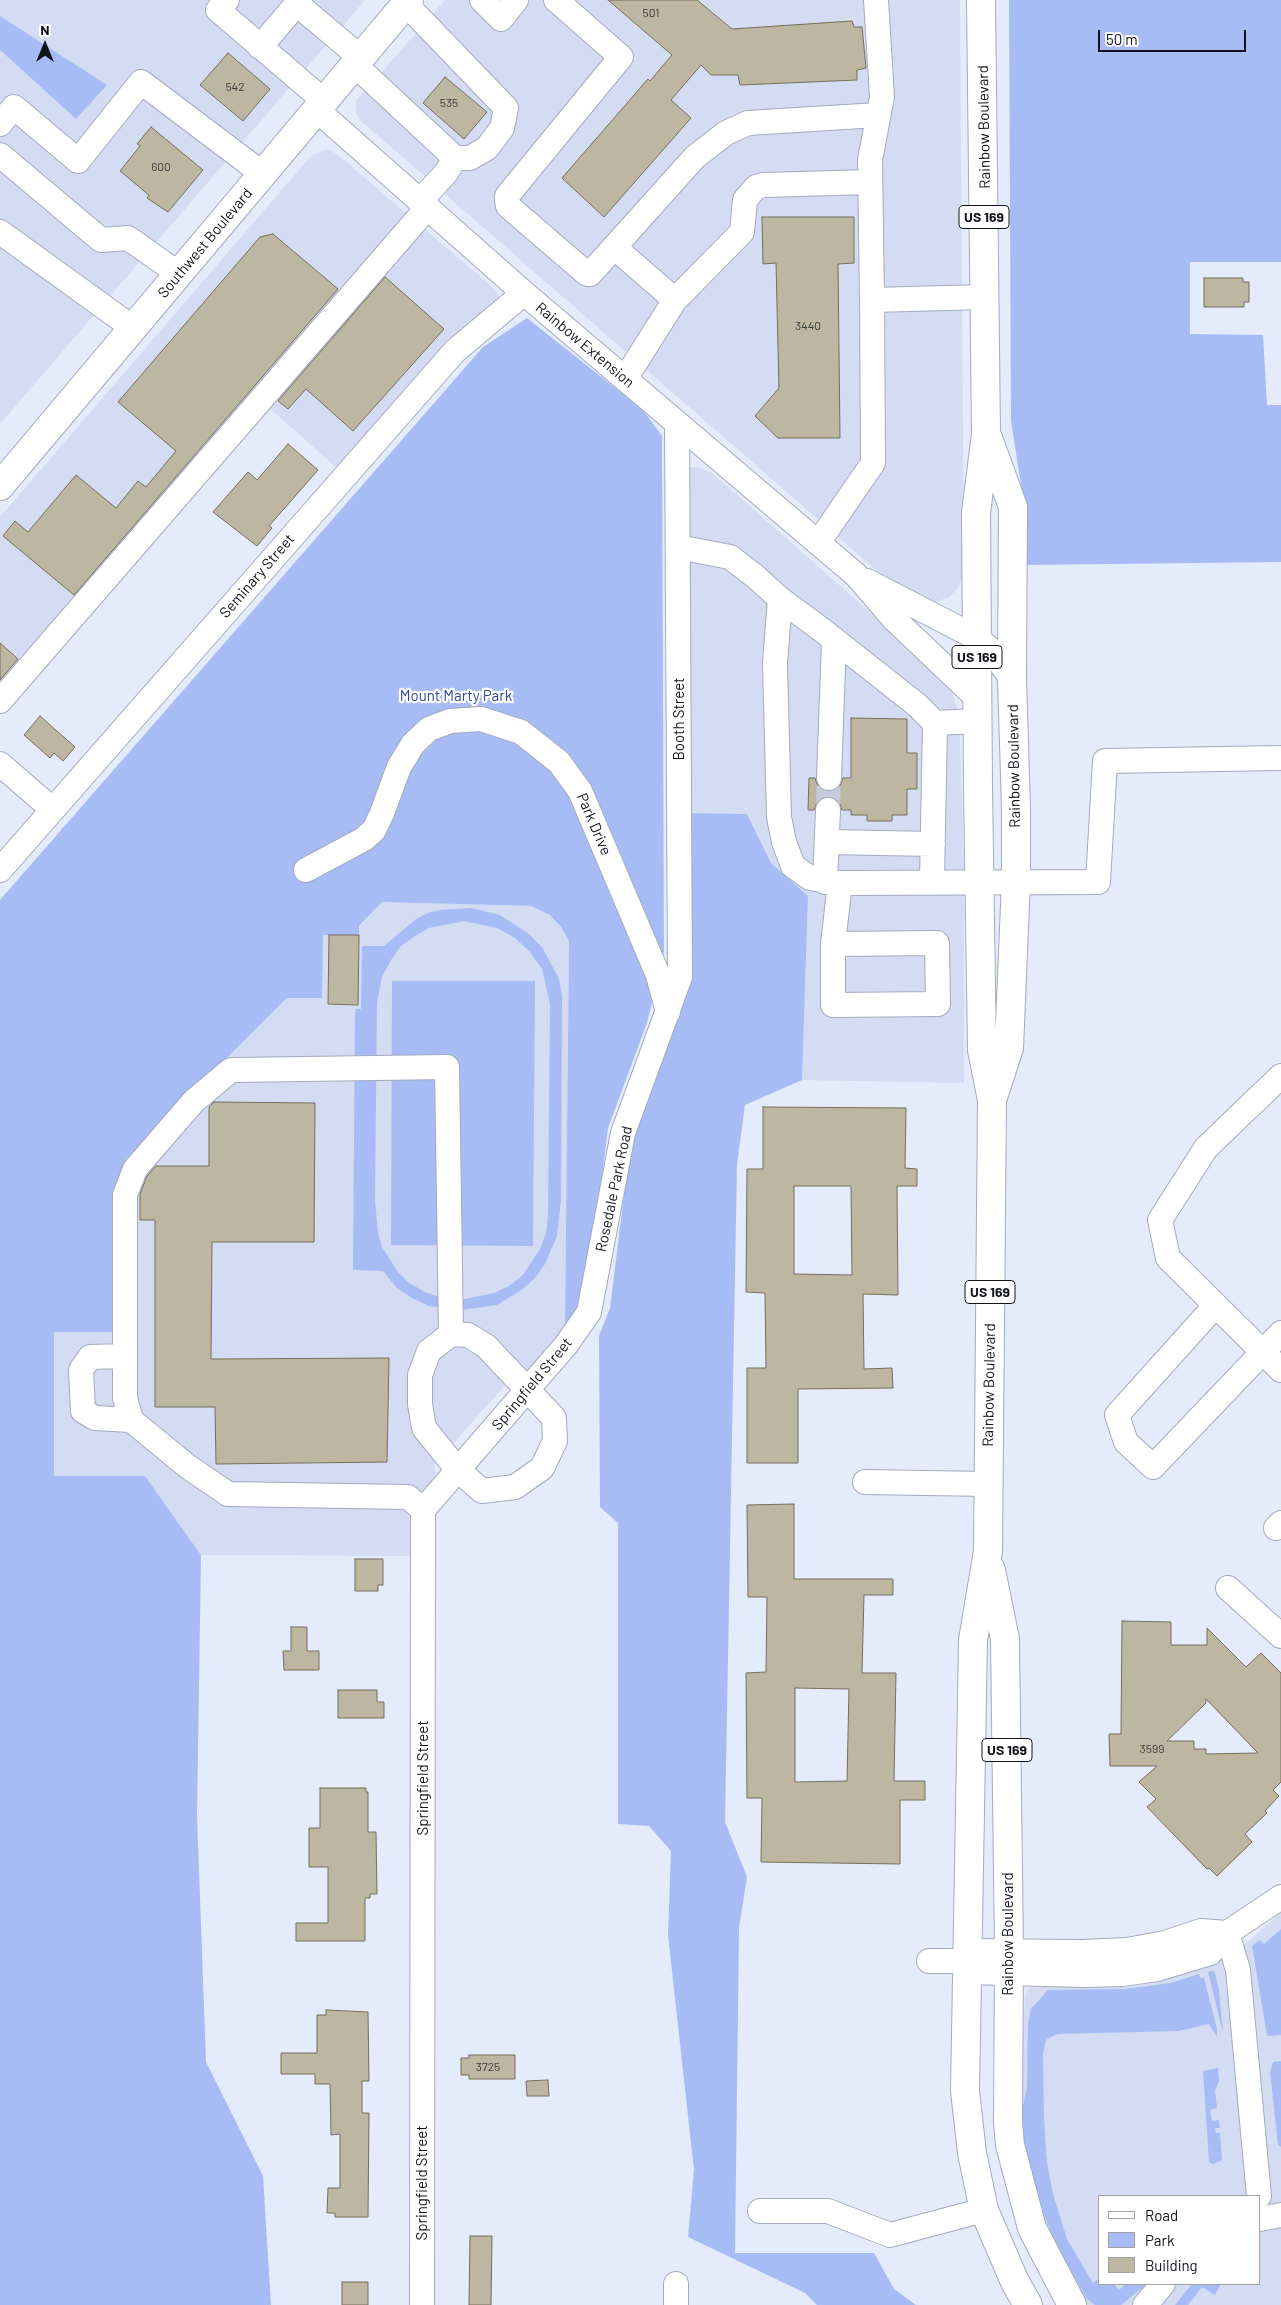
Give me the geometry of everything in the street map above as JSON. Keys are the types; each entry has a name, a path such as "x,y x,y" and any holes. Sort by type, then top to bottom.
{"main road":[{"name":"Rainbow Boulevard","path":"981,0 986,434 976,513 977,709 982,1050 992,1100 988,1551 973,1640 965,2091 972,2153 984,2210 1015,2282 1028,2305"},
{"name":"Southwest Boulevard","path":"0,486 408,2"},
{"name":"Rainbow Boulevard","path":"986,434 1013,507 1012,679 1016,881 1010,1048 992,1100"},
{"name":"Rainbow Boulevard","path":"988,1551 1005,1639 1009,1962 1008,2123 1010,2145 1032,2228 1072,2305"}],"street":[{"path":"482,0 501,19 516,0"},
{"path":"556,0 621,58 507,196 507,201 508,206 587,274 590,274 695,157 726,133 748,123 878,115"},
{"path":"818,543 873,463 870,160 882,97 876,0"},
{"path":"260,47 298,2 455,158 470,158 487,148 502,128 506,108 408,2"},
{"name":"Rainbow Extension","path":"222,5 260,47 424,204 524,293 856,575 977,709"},
{"path":"0,124 14,108 78,161 142,82 263,174"},
{"path":"0,155 101,240 128,238 179,274"},
{"path":"0,701 424,204 455,158"},
{"path":"625,379 675,300 742,232 745,200 756,187 764,185 870,182"},
{"path":"0,232 133,328"},
{"path":"614,246 675,300"},
{"name":"Seminary Street","path":"0,870 455,352 524,293"},
{"path":"872,300 985,297"},
{"name":"Booth Street","path":"668,1012 680,977 677,424"},
{"path":"678,547 730,557 935,723"},
{"name":"Rainbow Extension","path":"856,575 977,638 990,649 1012,679"},
{"path":"780,599 775,663 778,817 784,842 793,866 810,878 833,882 1098,882 1105,761 1281,758"},
{"path":"829,778 834,640"},
{"path":"935,723 977,709"},
{"name":"Park Drive","path":"306,870 364,839 374,830 399,767 413,744 429,729 450,721 481,719 521,732 559,762 580,791 658,975 668,1012"},
{"path":"932,882 935,723"},
{"path":"0,764 52,809"},
{"path":"828,810 827,842 833,882 833,944 833,1005 938,1004 937,943 833,944"},
{"path":"827,842 933,844"},
{"name":"Rosedale Park Road","path":"589,1312 623,1133 668,1012"},
{"path":"423,1510 408,1497 228,1494 187,1466 131,1420 125,1398 125,1194 135,1169 194,1102 231,1070 447,1067 451,1334"},
{"path":"1281,1076 1206,1148 1160,1220 1168,1258 1281,1370"},
{"path":"1215,1306 1117,1415 1126,1442 1153,1467 1281,1333"},
{"name":"Springfield Street","path":"422,2305 423,1510 566,1345 589,1312"},
{"path":"451,1334 468,1335 486,1346 527,1390 554,1418 555,1441 542,1468 515,1488 482,1491 458,1470 424,1428 420,1404 420,1375 429,1351 451,1334"},
{"path":"125,1356 90,1357 81,1370 83,1411 95,1418 131,1420"},
{"path":"865,1482 988,1484"},
{"path":"1228,1588 1281,1636"},
{"path":"930,1961 1009,1962 1083,1952 1127,1950 1165,1943 1201,1931 1227,1933 1281,1897"},
{"path":"1227,1933 1238,1970 1264,2210"},
{"path":"760,2210 828,2211 890,2235 984,2210"},
{"path":"1145,2305 1162,2285"}],"shaded area":[{"path":"0,0 365,0 0,424 0,50 76,119 106,85 0,16"},
{"path":"445,0 960,0 964,571 959,587 949,597 933,603 899,590 360,120 356,112 356,101"},
{"path":"327,149 337,154 497,291 499,300 338,469 266,405 0,713 0,517 311,156"},
{"path":"691,467 701,468 712,473 938,672 951,690 957,708 960,736 964,866 964,1083 802,1080 808,896 771,863 747,814 686,813 684,476"},
{"path":"382,902 531,906 550,915 561,927 569,941 565,1323 574,1323 522,1380 508,1382 434,1465 436,1472 433,1479 409,1507 411,1556 201,1555 145,1476 54,1476 54,1332 114,1331 112,1193 126,1159 287,998 322,935 359,927"},
{"path":"1281,1912 1281,2305 1084,2305 1044,2229 1018,2143 1025,1995 1029,1988 1035,1986 1196,1969 1226,1956 1249,1941"}],"green space":[{"path":"1009,0 1281,0 1281,262 1190,262 1190,334 1263,335 1267,405 1281,405 1281,562 1025,565 1023,497 1011,421"},
{"path":"0,16 107,85 76,119 0,50"},
{"name":"Mount Marty Park","path":"527,318 643,410 662,436 664,952 647,1023 608,1128 589,1281 574,1323 565,1323 569,941 561,927 550,915 531,906 382,902 359,926 359,935 323,935 322,998 287,998 126,1159 112,1193 114,1332 54,1332 54,1476 145,1476 201,1555 197,1815 206,2062 263,2176 271,2305 0,2305 0,900 483,347"},
{"path":"686,813 747,814 771,863 808,896 802,1080 745,1105 737,1164 725,1822 747,1877 739,1928 735,2253 874,2253 894,2289 916,2305 817,2305 805,2293 688,2237 694,2170 668,1935 671,1851 649,1826 618,1824 618,1523 600,1507 599,1336 610,1308 627,1171 637,1122 679,1008"},
{"path":"472,908 500,915 529,934 542,947 559,979 562,996 561,1201 557,1236 545,1264 535,1278 523,1289 497,1305 461,1310 429,1306 412,1298 397,1288 383,1271 353,1270 355,1012 356,1009 361,1009 362,946 384,946 416,919 439,910","holes":["464,921 497,928 515,938 530,952 542,969 550,1004 548,1216 546,1233 540,1249 523,1275 509,1286 494,1293 460,1300 442,1298 425,1292 409,1283 398,1272 382,1247 378,1233 375,1201 377,1003 382,977 391,960 401,946 415,936 429,928"]},
{"path":"392,981 535,981 533,1246 391,1245"},
{"path":"1281,1929 1281,2035 1267,2036 1252,1946 1260,1940 1264,1944"},
{"path":"1212,1971 1215,1973 1219,1990 1223,2033 1208,1972"},
{"path":"1199,1974 1200,1978 1204,1978 1217,2029 1217,2037 1209,2024 1179,2031 1058,2034 1047,2039 1045,2044 1043,2055 1044,2118 1047,2162 1053,2194 1067,2239 1093,2283 1098,2279 1098,2285 1115,2285 1119,2290 1125,2285 1146,2285 1121,2305 1095,2305 1087,2299 1056,2245 1037,2196 1025,2150 1020,2121 1027,2086 1028,2024 1031,2009 1048,1990 1125,1989 1171,1983"},
{"path":"1281,2061 1281,2147 1278,2145 1270,2072 1273,2062"},
{"path":"1218,2068 1219,2081 1215,2091 1217,2108 1210,2110 1212,2121 1219,2120 1220,2128 1215,2128 1216,2133 1220,2133 1222,2160 1213,2164 1209,2162 1203,2071"},
{"path":"1191,2285 1220,2285 1215,2295 1202,2287 1188,2305 1175,2305"}],"building":[{"path":"608,0 697,0 732,29 852,21 854,27 862,27 866,68 857,70 857,80 740,85 738,75 711,75 701,65 671,100 691,118 604,217 562,178 648,79 650,81 672,55"},
{"path":"228,53 270,89 243,121 200,85"},
{"path":"445,77 487,112 464,139 423,103"},
{"path":"151,127 203,170 168,212 147,198 149,195 120,171 140,146 137,144"},
{"path":"762,217 854,217 854,263 838,264 840,438 778,438 755,416 779,388 776,263 763,264"},
{"path":"273,234 338,289 74,595 3,536 15,521 28,532 76,475 116,508 138,481 146,487 176,451 118,402 260,237"},
{"path":"385,277 444,329 353,431 306,389 288,409 278,401"},
{"path":"1204,278 1243,278 1243,282 1249,282 1249,302 1244,302 1244,307 1204,307"},
{"path":"288,444 318,470 269,526 272,528 257,546 213,512 248,472 257,480"},
{"path":"0,643 18,659 0,680"},
{"path":"40,716 75,747 63,761 54,753 50,758 24,735"},
{"path":"851,718 907,719 907,753 917,753 917,789 907,789 907,815 892,815 892,821 867,821 867,815 851,815 851,810 842,810 836,799 828,796 817,802 814,810 808,810 809,778 815,778 821,789 829,792 840,786 843,778 851,778"},
{"path":"329,935 359,935 358,1005 328,1004"},
{"path":"214,1102 315,1103 314,1242 212,1242 211,1359 389,1358 387,1462 216,1464 215,1407 155,1407 155,1220 140,1220 140,1194 147,1176 156,1166 209,1166 209,1107"},
{"path":"763,1107 906,1108 905,1168 917,1169 917,1186 897,1186 898,1295 863,1294 864,1369 892,1368 893,1388 798,1389 798,1463 747,1463 747,1368 766,1368 765,1293 746,1292 747,1169 763,1169","holes":["794,1186 851,1186 852,1275 794,1274"]},
{"path":"794,1504 794,1579 893,1579 893,1595 864,1595 862,1673 896,1673 894,1781 925,1781 925,1800 900,1800 900,1864 761,1862 762,1798 747,1798 746,1673 766,1672 767,1597 748,1597 747,1505","holes":["795,1688 849,1689 847,1781 795,1782"]},
{"path":"355,1559 383,1559 383,1585 378,1585 378,1591 355,1591"},
{"path":"1122,1621 1171,1622 1171,1645 1207,1645 1207,1628 1246,1667 1261,1653 1281,1673 1281,1782 1273,1790 1279,1796 1265,1811 1267,1813 1245,1834 1252,1842 1217,1876 1209,1868 1207,1869 1147,1807 1156,1799 1139,1782 1157,1766 1110,1766 1109,1734 1121,1734","holes":["1206,1699 1258,1753 1206,1754 1206,1749 1194,1749 1194,1741 1167,1741 1206,1703"]},
{"path":"291,1627 307,1627 307,1651 319,1651 319,1670 284,1670 283,1651 291,1651"},
{"path":"338,1690 377,1690 377,1702 384,1702 384,1718 338,1718"},
{"path":"320,1788 366,1788 366,1792 368,1792 368,1832 376,1832 377,1894 370,1894 370,1898 365,1898 365,1941 296,1941 296,1923 328,1923 328,1867 309,1867 309,1828 320,1828"},
{"path":"326,2010 368,2012 369,2081 362,2081 362,2113 369,2113 368,2217 335,2217 335,2213 327,2213 328,2188 340,2188 340,2134 331,2135 330,2084 315,2084 315,2074 281,2074 281,2053 317,2053 317,2015 326,2015"},
{"path":"469,2055 515,2055 515,2079 469,2079 469,2075 461,2075 461,2058 469,2058"},
{"path":"548,2080 549,2096 527,2096 526,2081"},
{"path":"470,2236 492,2236 491,2305 469,2305"},
{"path":"342,2282 368,2282 368,2305 342,2305"}],"tunnel":[{"path":"828,810 829,778"}]}
